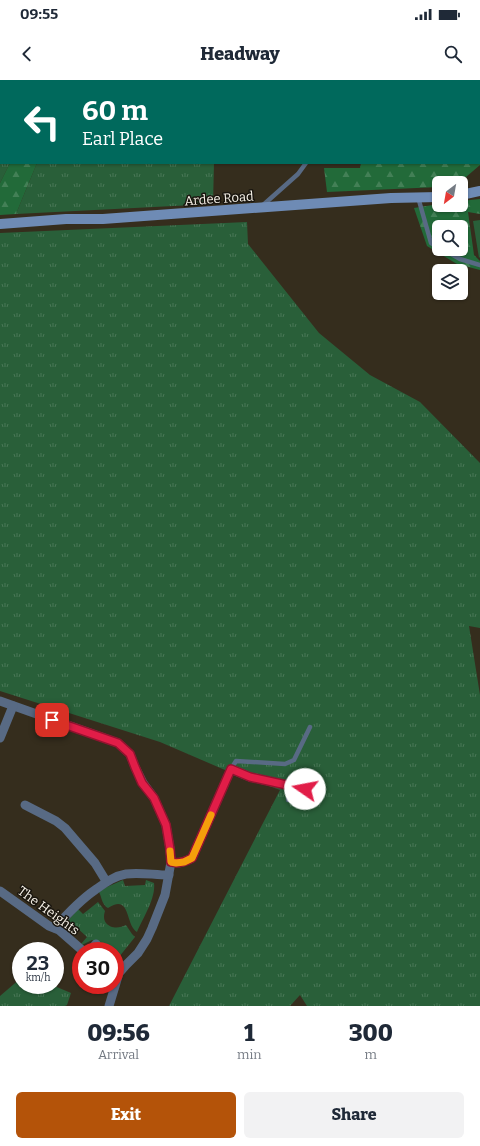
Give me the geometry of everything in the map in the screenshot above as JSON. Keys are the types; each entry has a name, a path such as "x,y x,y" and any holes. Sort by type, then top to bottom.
{"main road":[{"path":"468,194 480,191"},
{"name":"Ardee Road","path":"0,224 66,219 103,219 391,198 432,197"}],"street":[{"path":"0,701 118,743 125,748 130,754 142,783 154,798 166,825 171,862 163,901 147,939 138,954 119,973 109,1006"},
{"path":"0,738 13,706"},
{"path":"171,862 184,862 192,858 231,769 250,777 305,789"},
{"path":"25,805 56,821 65,828 95,863 106,881"},
{"path":"55,928 74,906 106,881 124,874 146,873 169,875"},
{"name":"The Heights","path":"0,891 49,926 59,930 73,942"}],"lane":[{"path":"259,208 298,174 305,164"},
{"path":"418,197 432,244"},
{"path":"455,256 480,266"},
{"path":"231,769 236,761 285,764 294,760 310,727"},
{"path":"288,800 291,786"}],"green space":[{"path":"0,164 10,164 0,183"},
{"path":"10,164 37,164 16,214 0,215 0,183"},
{"path":"37,164 214,164 213,204 16,214"},
{"path":"361,164 480,164 467,176 432,176 432,187 327,192 324,168 360,168"},
{"path":"480,199 480,214 468,212 468,200"},
{"path":"432,205 432,212 468,212 474,255 480,261 480,270 468,267 468,264 457,264 444,256 468,256 468,220 432,220 432,249 427,246 414,208"},
{"path":"480,220 480,257 479,258 473,221"},
{"path":"247,222 248,244 319,333 370,375 420,402 480,463 480,628 469,626 480,695 480,1006 307,1006 300,995 290,1006 169,1006 280,790 225,770 160,742 0,691 0,233"},
{"path":"123,880 125,886 145,885 146,880 154,883 151,901 137,932 133,928 124,907 121,904 115,904 108,908 106,907 99,892"},
{"path":"98,902 105,911 104,916 107,924 113,927 122,927 126,925 135,937 124,951 124,942 95,942 92,940 83,942 87,937 74,925 68,931 67,925 69,919 78,909 83,914"},
{"path":"12,986 12,994 64,994 64,990 71,993 67,1005 65,1006 0,1006 0,996"}],"slow traffic":[{"path":"170,851 171,862 184,862 192,858 211,815"}],"route":[{"path":"52,720 118,743 125,748 130,754 142,783 154,798 166,825 171,862 184,862 192,858 231,769 250,777 305,789"}]}
